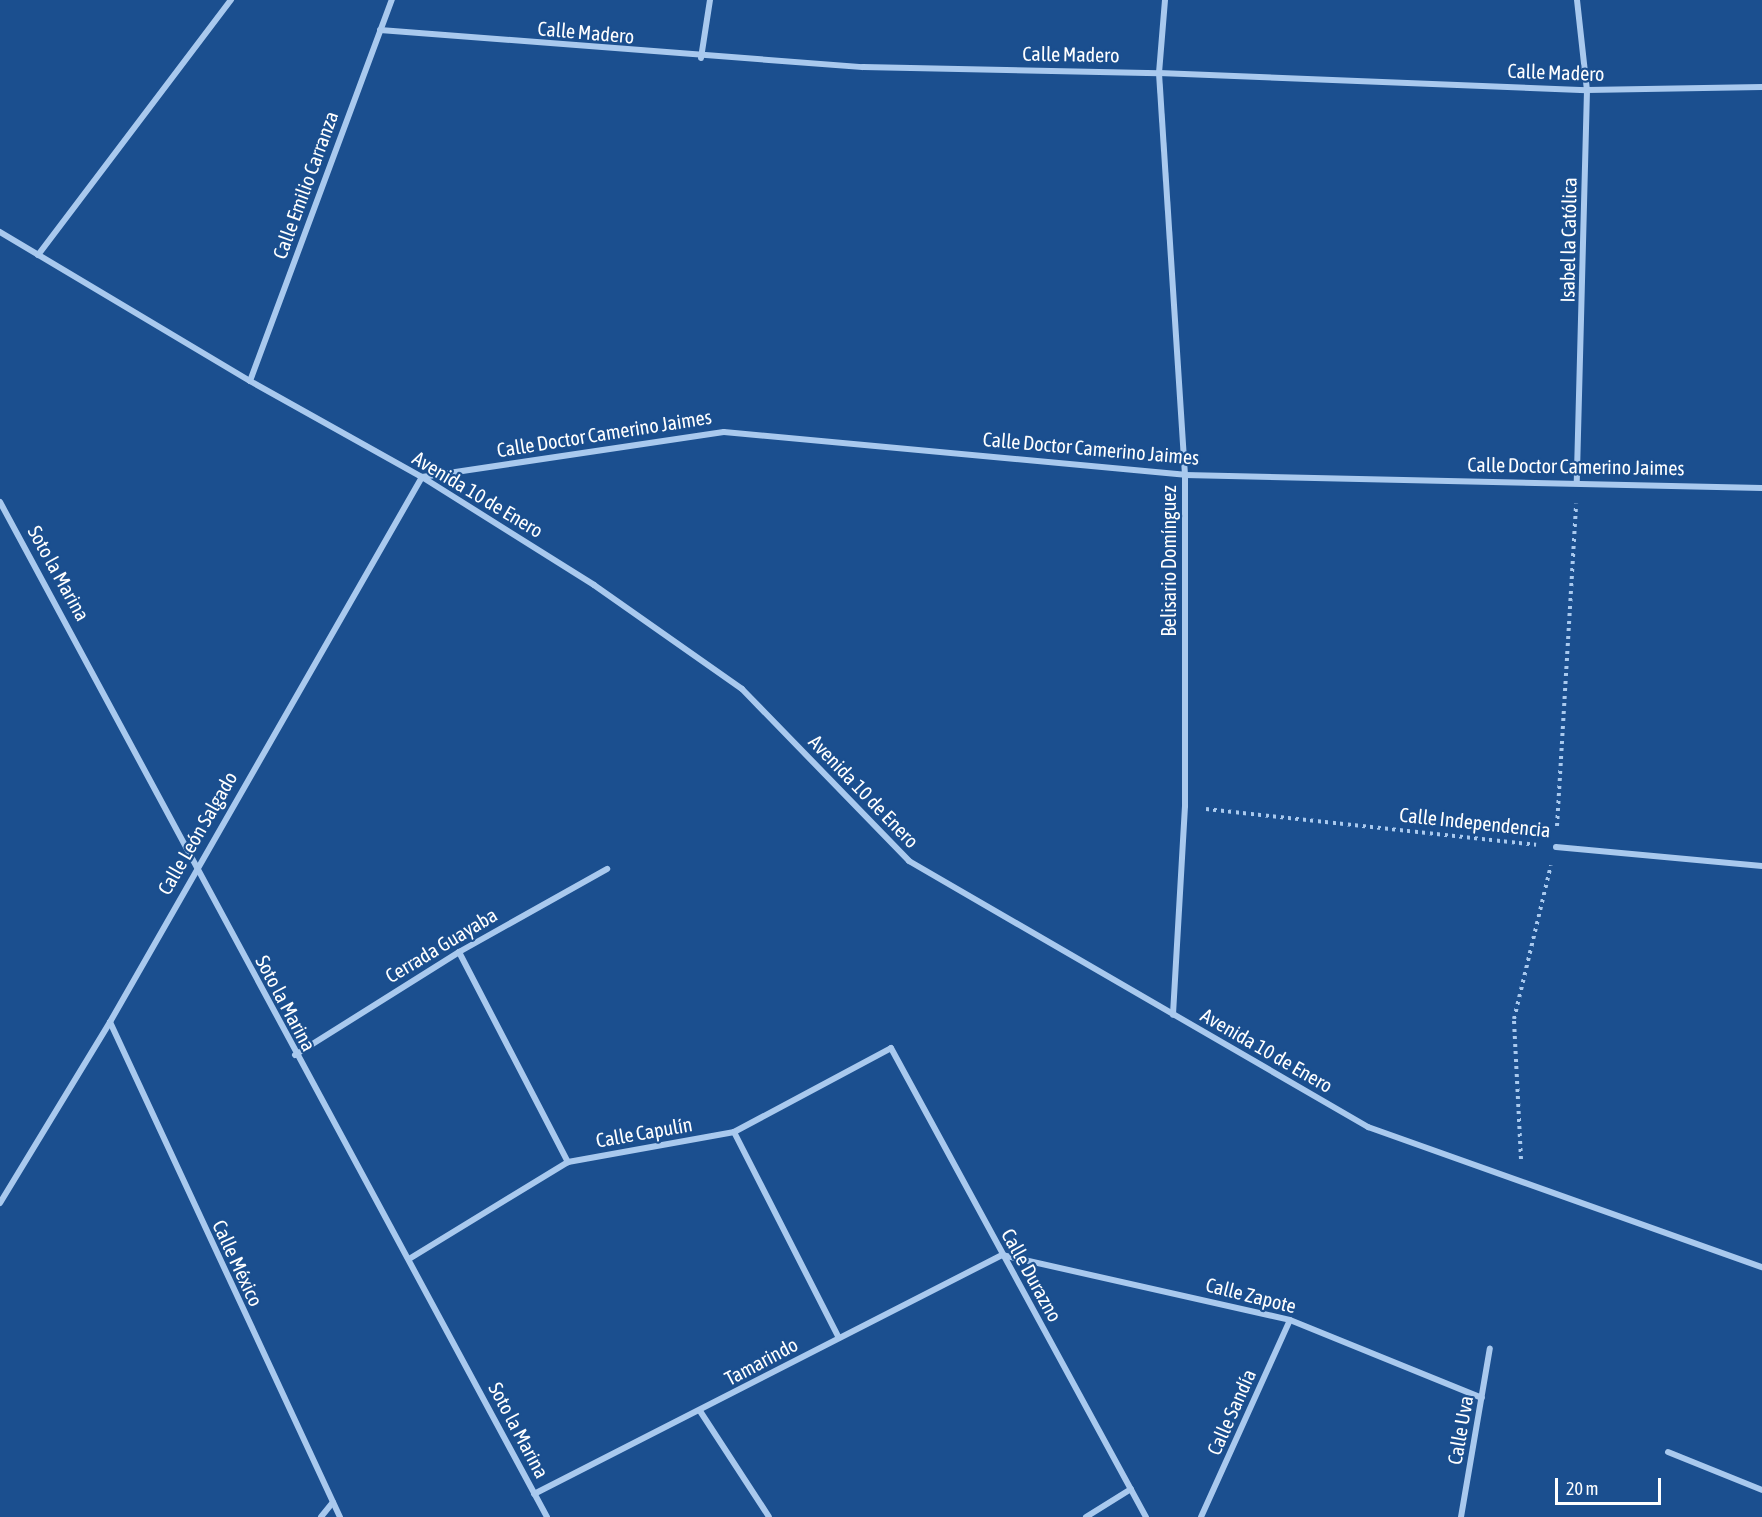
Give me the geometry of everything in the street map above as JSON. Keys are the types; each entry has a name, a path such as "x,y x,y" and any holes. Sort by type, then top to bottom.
{"street":[{"path":"38,255 231,0"},
{"name":"Calle Emilio Carranza","path":"250,381 392,0"},
{"path":"701,58 710,0"},
{"name":"Belisario Domínguez","path":"1165,0 1159,73 1185,475 1185,806 1173,1015"},
{"name":"Isabel la Católica","path":"1577,0 1587,90 1577,482"},
{"name":"Calle Madero","path":"380,30 701,58 863,67 1159,73 1587,90 1762,87"},
{"name":"Avenida 10 de Enero","path":"0,232 250,381 422,477 594,585 742,689 909,861 1368,1127 1762,1267"},
{"name":"Calle Doctor Camerino Jaimes","path":"422,477 724,432 1185,475 1577,482 1762,488"},
{"name":"Calle León Salgado","path":"0,1203 110,1022 196,867 422,477"},
{"name":"Soto la Marina","path":"0,502 295,1055 409,1259 547,1517"},
{"name":"Calle Independencia","path":"1556,847 1762,866"},
{"name":"Cerrada Guayaba","path":"295,1055 459,952 607,868"},
{"path":"459,952 568,1162"},
{"name":"Calle México","path":"110,1022 340,1517"},
{"name":"Calle Capulín","path":"409,1259 568,1162 734,1132 891,1048"},
{"name":"Calle Durazno","path":"891,1048 1146,1517"},
{"path":"734,1132 839,1338"},
{"name":"Calle Zapote","path":"1002,1255 1290,1320 1482,1398"},
{"name":"Tamarindo","path":"534,1494 1002,1255"},
{"name":"Calle Sandía","path":"1201,1517 1290,1320"},
{"name":"Calle Uva","path":"1461,1517 1490,1348"},
{"path":"700,1411 769,1517"},
{"path":"1668,1452 1762,1490"},
{"path":"1086,1517 1131,1489"},
{"path":"321,1517 333,1502"}],"path":[{"name":"Calle Independencia","path":"1185,806 1556,847"}]}
